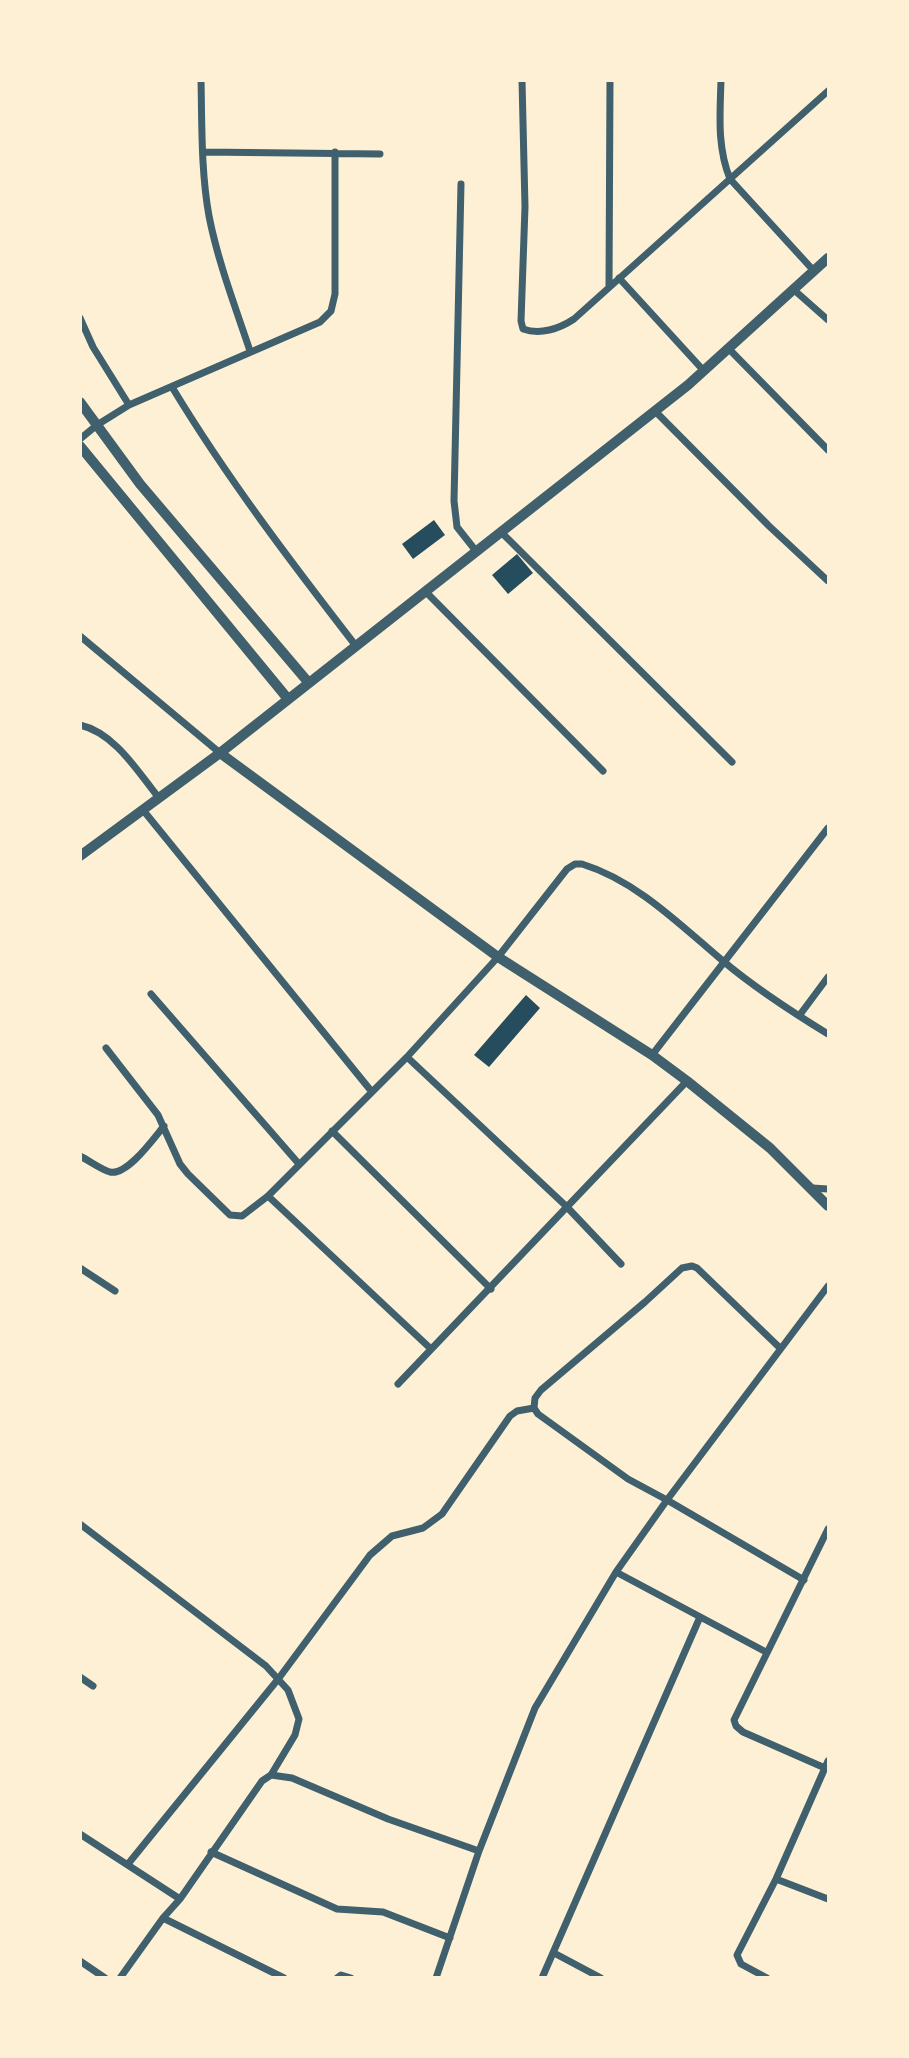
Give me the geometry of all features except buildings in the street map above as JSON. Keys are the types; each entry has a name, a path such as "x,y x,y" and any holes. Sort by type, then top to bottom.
{"street":[{"path":"201,80 203,152 209,215 224,275 250,351"},
{"path":"522,80 525,207 521,321 523,329 549,330 563,326 620,278 828,91"},
{"path":"609,287 610,80"},
{"path":"721,80 720,138 723,160 730,179 814,271"},
{"path":"203,152 380,154"},
{"path":"80,439 129,404 320,322 331,311 335,294 335,152"},
{"path":"461,184 454,501 457,527 476,551"},
{"path":"80,856 220,753 655,411 729,349 828,258"},
{"path":"620,278 704,371"},
{"path":"793,289 828,320"},
{"path":"80,318 93,347 129,404"},
{"path":"729,349 828,450"},
{"path":"172,387 219,462 356,646"},
{"path":"80,402 140,484 308,682"},
{"path":"655,411 769,526 828,581"},
{"path":"80,446 288,699"},
{"path":"501,532 732,762"},
{"path":"425,592 603,771"},
{"path":"80,636 220,753 498,957 652,1055 687,1081 770,1148 828,1206"},
{"path":"80,725 107,737 159,798"},
{"path":"143,810 372,1092"},
{"path":"652,1055 828,828"},
{"path":"106,1048 158,1115 184,1169 230,1215 242,1216 268,1196 407,1057 498,957 567,869 575,864 582,864 625,884 652,902 723,961 828,1034"},
{"path":"799,1016 828,977"},
{"path":"151,994 299,1164"},
{"path":"407,1057 566,1206 621,1264"},
{"path":"398,1384 687,1081"},
{"path":"80,1156 110,1171 119,1172 128,1166 164,1126"},
{"path":"332,1131 491,1289"},
{"path":"811,1188 828,1189"},
{"path":"268,1196 431,1349"},
{"path":"780,1349 697,1268 687,1266 541,1390 535,1398 534,1408 538,1414 628,1479 804,1580"},
{"path":"80,1268 115,1291"},
{"path":"436,1978 479,1851 535,1708 616,1573 667,1500 828,1286"},
{"path":"128,1864 279,1678 370,1555 392,1536 423,1528 442,1514 510,1416 517,1411 534,1408"},
{"path":"80,1524 242,1646 279,1678 288,1690 299,1718 299,1727 271,1775 262,1781 180,1899 163,1917 120,1978"},
{"path":"767,1978 741,1964 737,1955 776,1878 827,1765 743,1732 734,1723 766,1651 828,1529"},
{"path":"616,1573 766,1651"},
{"path":"542,1978 699,1617"},
{"path":"80,1677 93,1686"},
{"path":"271,1775 292,1778 388,1819 479,1851"},
{"path":"80,1834 180,1899"},
{"path":"211,1852 337,1909 383,1912 450,1938"},
{"path":"776,1878 828,1899"},
{"path":"163,1917 284,1978"},
{"path":"554,1954 601,1978"},
{"path":"80,1961 105,1978"},
{"path":"337,1978 341,1975 351,1978"}]}
